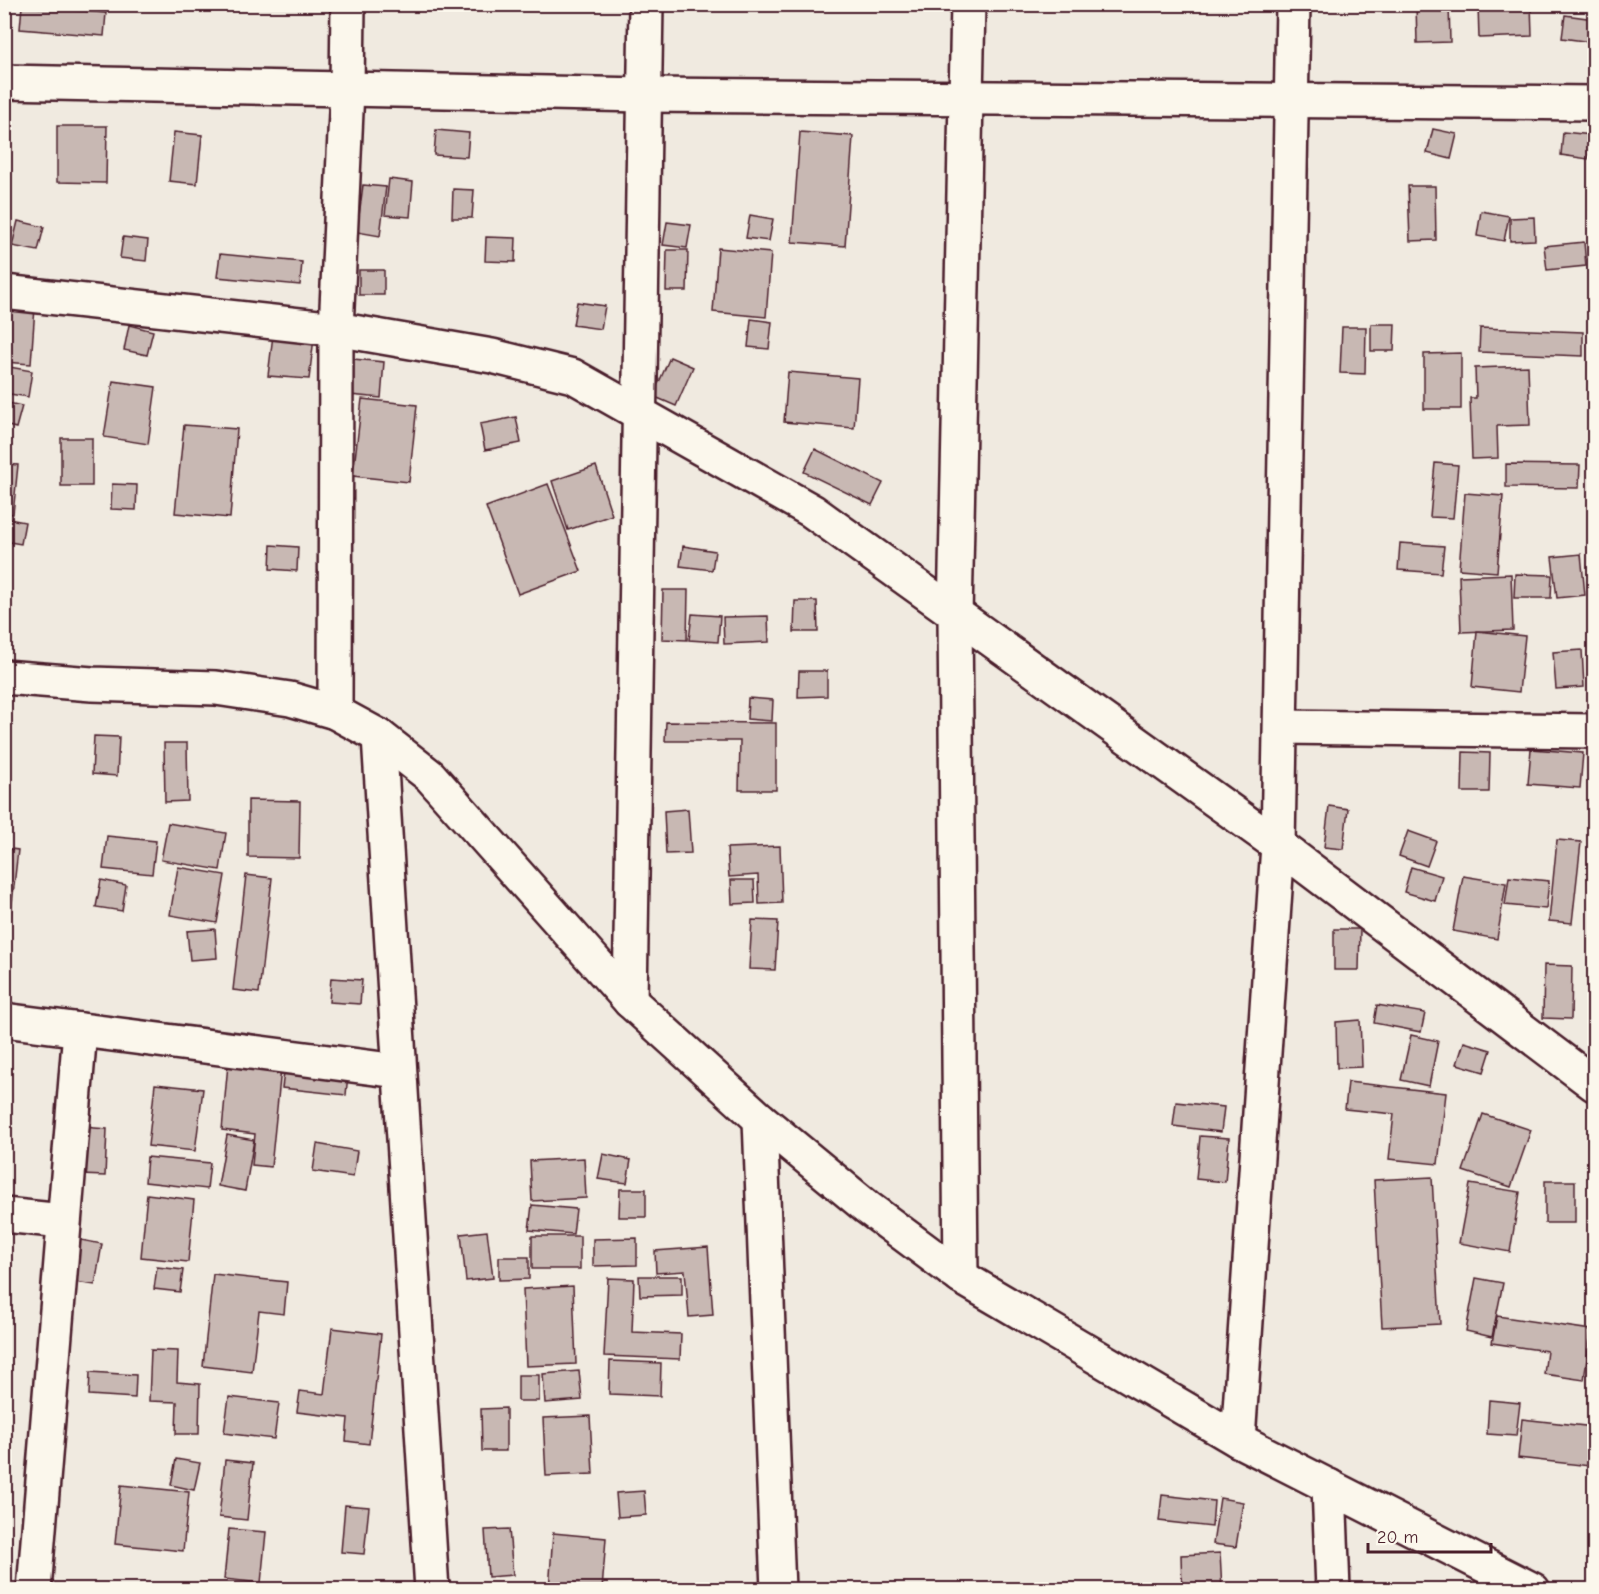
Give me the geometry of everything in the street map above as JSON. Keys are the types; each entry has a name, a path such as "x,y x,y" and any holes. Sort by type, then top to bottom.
{"street":[{"path":"335,712 336,329 347,90 348,4"},
{"path":"630,1001 646,4"},
{"path":"961,1277 955,616 968,4"},
{"path":"1238,1440 1278,844 1293,4"},
{"path":"4,82 644,95 1594,103"},
{"path":"4,292 336,329 492,356 573,376 639,411 812,511 955,616 1119,728 1278,844 1594,1084"},
{"path":"4,677 92,684 216,688 290,699 335,712 379,736 430,776 630,1001 760,1119 868,1208 961,1277 1238,1440 1533,1590"},
{"path":"1281,728 1594,731"},
{"path":"379,736 432,1590"},
{"path":"4,1020 398,1071"},
{"path":"34,1590 80,1030"},
{"path":"760,1119 778,1590"},
{"path":"4,1215 63,1221"},
{"path":"1329,1486 1333,1590"}],"building":[{"path":"1416,4 1449,4 1450,42 1417,43"},
{"path":"1478,4 1531,4 1532,36 1479,38"},
{"path":"22,6 106,13 104,36 20,29"},
{"path":"1565,15 1594,19 1591,42 1562,38"},
{"path":"57,126 107,126 106,183 57,182"},
{"path":"1433,129 1457,134 1451,159 1427,153"},
{"path":"436,130 469,133 467,157 434,155"},
{"path":"174,132 202,135 197,184 169,181"},
{"path":"800,132 853,136 845,246 792,242"},
{"path":"1563,132 1592,135 1588,159 1561,155"},
{"path":"389,179 413,182 410,217 385,215"},
{"path":"363,185 386,187 380,236 357,232"},
{"path":"1408,186 1435,186 1436,240 1410,241"},
{"path":"453,189 474,190 472,218 452,218"},
{"path":"1481,211 1509,216 1504,241 1477,236"},
{"path":"750,215 773,219 769,241 746,238"},
{"path":"1534,217 1535,240 1510,241 1510,218"},
{"path":"18,221 44,227 38,251 12,246"},
{"path":"667,222 691,225 687,248 663,245"},
{"path":"123,237 148,240 146,261 120,258"},
{"path":"486,237 516,238 515,262 485,261"},
{"path":"1584,242 1586,266 1547,270 1544,246"},
{"path":"718,248 771,253 766,317 713,312"},
{"path":"667,250 688,250 687,291 666,291"},
{"path":"220,254 302,262 300,285 217,277"},
{"path":"359,270 384,270 384,295 359,295"},
{"path":"4,291 36,293 31,364 4,362"},
{"path":"577,302 605,306 601,329 573,325"},
{"path":"751,319 772,322 769,349 748,347"},
{"path":"1371,324 1395,324 1394,351 1371,351"},
{"path":"129,325 153,331 147,355 124,350"},
{"path":"1342,327 1366,327 1365,374 1340,373"},
{"path":"1480,328 1583,332 1583,356 1479,352"},
{"path":"273,335 314,338 309,379 268,376"},
{"path":"1461,353 1461,409 1424,409 1424,354"},
{"path":"670,357 693,367 676,406 653,396"},
{"path":"353,359 384,362 381,398 350,395"},
{"path":"4,366 32,371 28,397 4,393"},
{"path":"1528,366 1530,425 1497,426 1498,458 1472,459 1470,398 1476,398 1475,368"},
{"path":"788,372 858,378 854,428 784,422"},
{"path":"113,381 156,387 148,444 104,437"},
{"path":"362,399 417,405 409,482 353,476"},
{"path":"4,402 22,406 16,428 4,425"},
{"path":"516,417 521,443 485,450 480,424"},
{"path":"184,425 237,429 230,518 175,513"},
{"path":"61,438 92,438 92,486 61,486"},
{"path":"815,449 883,483 872,505 804,472"},
{"path":"1435,463 1458,465 1453,518 1430,517"},
{"path":"4,464 18,465 13,514 4,513"},
{"path":"1506,464 1580,465 1579,488 1506,487"},
{"path":"596,466 612,515 568,530 552,481"},
{"path":"112,484 137,485 136,510 111,509"},
{"path":"548,484 581,571 518,594 486,507"},
{"path":"1465,493 1503,496 1497,572 1459,569"},
{"path":"4,518 25,522 21,544 4,541"},
{"path":"1400,543 1444,546 1441,573 1398,570"},
{"path":"271,545 298,547 297,571 270,569"},
{"path":"683,546 715,551 712,570 680,566"},
{"path":"1581,554 1585,595 1557,598 1552,557"},
{"path":"1511,574 1513,630 1461,632 1459,576"},
{"path":"1515,574 1552,575 1551,598 1514,598"},
{"path":"663,590 688,590 687,640 662,639"},
{"path":"795,601 817,601 818,632 794,632"},
{"path":"692,614 720,616 718,642 689,640"},
{"path":"768,616 769,642 724,644 723,617"},
{"path":"1477,631 1525,636 1519,692 1472,687"},
{"path":"1582,650 1584,687 1556,689 1553,652"},
{"path":"799,671 827,671 827,696 798,697"},
{"path":"748,698 773,700 772,721 747,719"},
{"path":"666,722 776,723 776,790 739,790 740,741 665,741"},
{"path":"94,736 119,737 117,776 92,774"},
{"path":"164,743 187,743 188,801 165,802"},
{"path":"1531,749 1583,753 1580,788 1528,784"},
{"path":"1463,752 1490,753 1489,792 1462,792"},
{"path":"248,800 300,801 299,858 248,857"},
{"path":"1329,806 1348,809 1343,849 1324,847"},
{"path":"688,809 691,853 666,854 664,811"},
{"path":"168,823 226,833 220,870 161,860"},
{"path":"1408,831 1436,841 1427,866 1399,856"},
{"path":"107,836 156,841 152,874 103,869"},
{"path":"1557,840 1581,842 1572,923 1549,921"},
{"path":"780,846 782,903 759,904 758,875 729,877 727,848"},
{"path":"4,848 18,850 9,930 4,929"},
{"path":"178,867 225,875 217,923 170,915"},
{"path":"1411,867 1442,876 1435,901 1404,892"},
{"path":"246,875 272,878 259,993 233,990"},
{"path":"1463,876 1506,883 1497,939 1453,931"},
{"path":"1509,877 1549,881 1546,909 1505,905"},
{"path":"101,880 126,885 122,911 96,907"},
{"path":"731,880 754,880 755,903 732,904"},
{"path":"752,920 778,921 775,970 749,969"},
{"path":"215,929 217,958 190,960 187,931"},
{"path":"1334,929 1360,929 1359,970 1334,970"},
{"path":"1544,965 1572,966 1571,1019 1543,1018"},
{"path":"331,978 362,980 360,1004 329,1002"},
{"path":"1377,1005 1425,1013 1421,1032 1374,1023"},
{"path":"1360,1020 1362,1067 1337,1068 1336,1022"},
{"path":"1411,1035 1438,1041 1429,1086 1401,1080"},
{"path":"1464,1042 1491,1050 1484,1072 1457,1064"},
{"path":"229,1053 282,1059 271,1167 252,1165 255,1134 222,1130"},
{"path":"286,1056 349,1063 346,1095 282,1088"},
{"path":"1348,1082 1446,1093 1438,1164 1389,1159 1394,1114 1345,1109"},
{"path":"155,1084 203,1089 195,1151 148,1146"},
{"path":"1176,1102 1224,1107 1221,1132 1173,1126"},
{"path":"1483,1114 1531,1130 1511,1187 1463,1171"},
{"path":"82,1127 107,1129 105,1176 81,1175"},
{"path":"227,1135 254,1140 245,1191 218,1186"},
{"path":"1200,1136 1229,1138 1225,1182 1196,1179"},
{"path":"317,1144 357,1151 353,1177 313,1171"},
{"path":"603,1154 631,1160 627,1183 598,1179"},
{"path":"147,1157 210,1163 207,1189 145,1182"},
{"path":"584,1158 586,1198 532,1201 530,1161"},
{"path":"1432,1177 1440,1324 1382,1327 1374,1180"},
{"path":"1545,1181 1575,1181 1575,1223 1545,1223"},
{"path":"1470,1184 1520,1192 1510,1252 1459,1243"},
{"path":"620,1189 646,1189 646,1217 619,1217"},
{"path":"147,1194 194,1200 188,1262 141,1257"},
{"path":"532,1205 576,1209 573,1234 529,1230"},
{"path":"487,1231 493,1278 466,1281 461,1234"},
{"path":"532,1236 580,1236 580,1269 532,1269"},
{"path":"637,1238 637,1265 593,1266 593,1239"},
{"path":"76,1239 102,1244 95,1285 68,1281"},
{"path":"708,1247 713,1315 689,1317 685,1271 656,1273 655,1251"},
{"path":"499,1257 529,1257 529,1279 499,1280"},
{"path":"157,1267 183,1270 180,1292 154,1289"},
{"path":"213,1274 287,1282 284,1314 259,1311 252,1372 203,1366"},
{"path":"639,1276 682,1276 682,1295 640,1296"},
{"path":"608,1278 634,1279 632,1332 681,1334 680,1359 604,1356"},
{"path":"1476,1278 1503,1283 1492,1337 1466,1331"},
{"path":"573,1286 576,1364 526,1366 523,1289"},
{"path":"1497,1316 1591,1330 1584,1380 1544,1374 1547,1351 1492,1343"},
{"path":"332,1328 381,1334 369,1444 346,1441 348,1418 297,1412 300,1391 324,1394"},
{"path":"151,1350 178,1351 177,1382 200,1384 199,1434 176,1434 177,1402 149,1401"},
{"path":"610,1361 661,1363 660,1396 609,1394"},
{"path":"579,1371 582,1400 545,1403 543,1374"},
{"path":"90,1372 136,1375 135,1398 89,1395"},
{"path":"518,1375 539,1375 539,1401 518,1401"},
{"path":"229,1397 279,1403 274,1439 224,1433"},
{"path":"1489,1400 1520,1403 1516,1436 1487,1434"},
{"path":"506,1408 506,1451 482,1451 481,1409"},
{"path":"590,1416 593,1474 546,1476 543,1418"},
{"path":"1522,1419 1594,1427 1590,1466 1518,1458"},
{"path":"176,1459 200,1463 194,1490 171,1485"},
{"path":"225,1460 253,1463 247,1520 219,1517"},
{"path":"121,1485 189,1492 183,1551 115,1544"},
{"path":"644,1491 646,1515 618,1517 616,1493"},
{"path":"1162,1495 1214,1501 1212,1527 1159,1521"},
{"path":"1220,1498 1243,1502 1236,1547 1213,1544"},
{"path":"345,1505 369,1507 364,1554 341,1552"},
{"path":"229,1529 266,1532 261,1583 224,1579"},
{"path":"509,1529 513,1575 488,1577 485,1530"},
{"path":"553,1533 606,1538 602,1590 549,1590"},
{"path":"1220,1553 1222,1590 1182,1590 1181,1555"}]}
